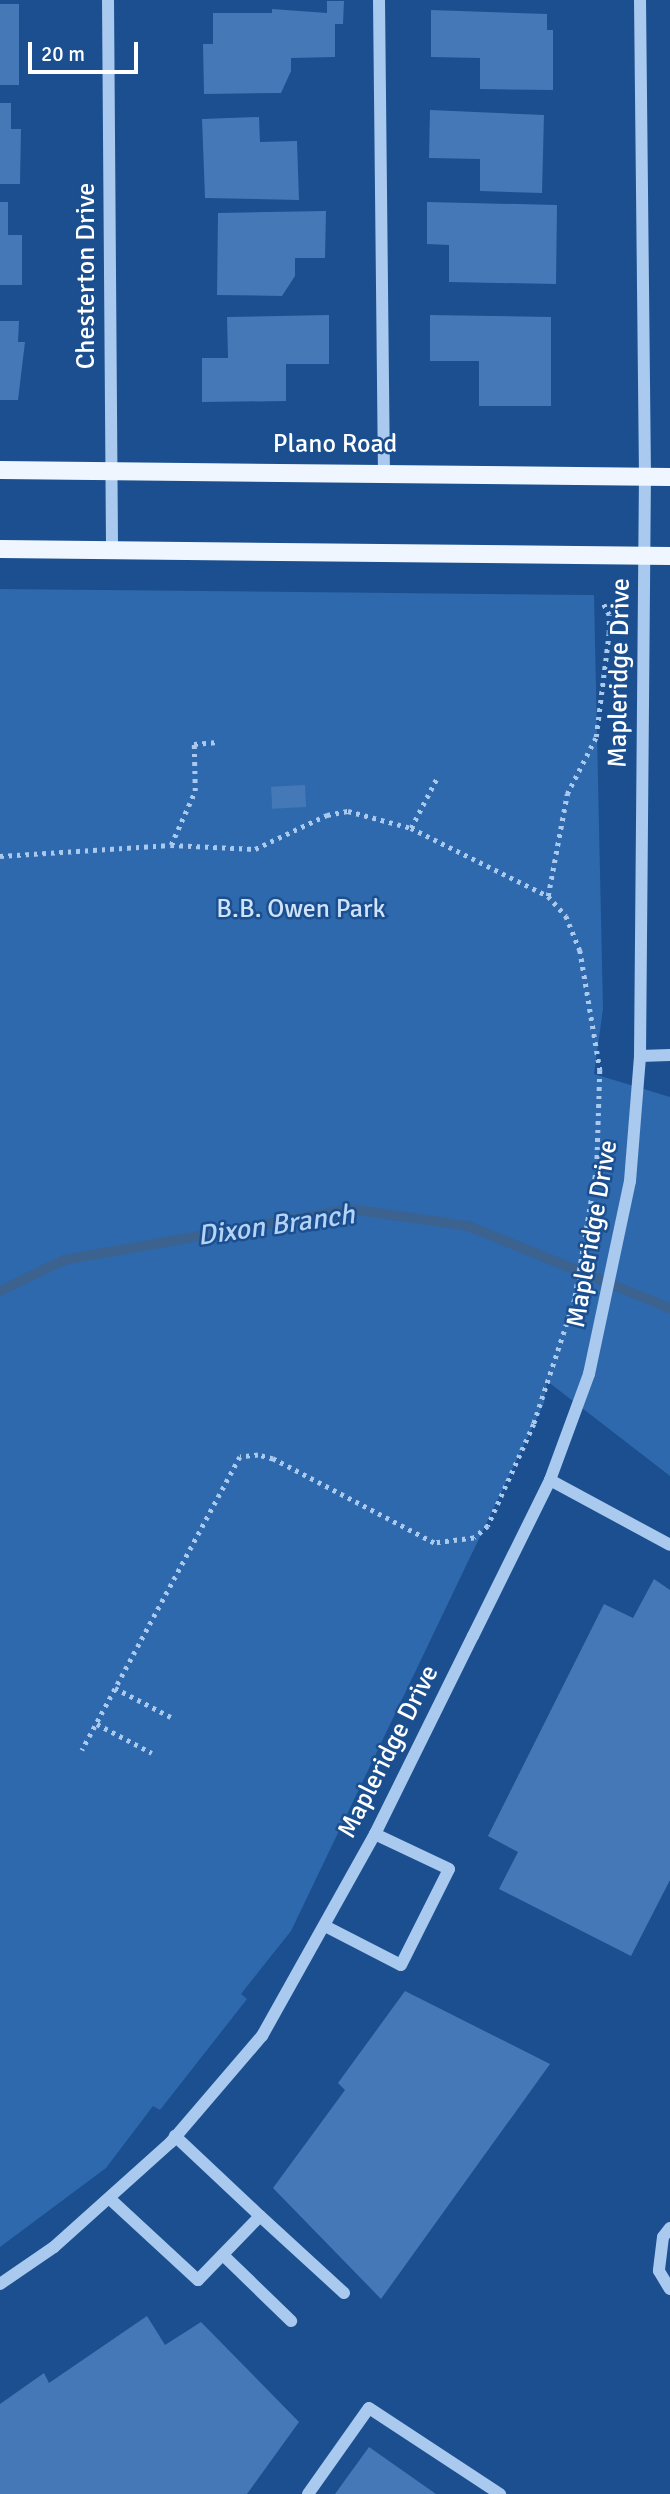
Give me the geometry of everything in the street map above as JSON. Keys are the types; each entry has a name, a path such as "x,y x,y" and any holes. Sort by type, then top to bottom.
{"main road":[{"name":"Plano Road","path":"0,470 384,471 670,477"},
{"path":"0,549 670,556"}],"street":[{"name":"Chesterton Drive","path":"108,0 112,551"},
{"path":"379,0 384,471"},
{"name":"Mapleridge Drive","path":"0,2284 54,2247 176,2136 262,2036 326,1926 375,1834 550,1480 589,1374 630,1181 640,1056 645,477 639,0"},
{"path":"640,1056 670,1055"},
{"path":"550,1480 670,1545"},
{"path":"326,1926 401,1965 449,1869 375,1834"},
{"path":"176,2136 344,2293"},
{"path":"109,2198 198,2280 260,2216"},
{"path":"670,2228 663,2237 659,2272 670,2289"},
{"path":"223,2255 291,2321"},
{"path":"308,2494 369,2408 500,2494"}],"path":[{"path":"548,896 567,794 596,737 609,633 609,615 603,603"},
{"path":"171,845 195,791 194,744 215,742"},
{"path":"411,828 438,776"},
{"path":"0,856 45,851 171,845 255,849 327,815 348,811 411,828 548,896 566,916 580,950 591,1000 602,1092 597,1167 584,1254 561,1352 488,1527 474,1538 434,1542 415,1536 273,1459 258,1455 240,1457 82,1750"},
{"path":"115,1688 171,1717"},
{"path":"96,1723 152,1753"}],"green space":[{"name":"B.B. Owen Park","path":"0,589 594,595 603,1009 594,1074 670,1097 670,1476 547,1381 544,1403 291,1931 241,1994 247,1999 160,2110 153,2106 106,2168 0,2247"}],"building":[{"path":"327,1 344,1 343,24 335,24 335,57 291,58 291,71 281,93 204,94 203,44 213,44 213,13 272,13 272,9 327,13"},
{"path":"0,4 19,4 19,85 0,85"},
{"path":"431,10 547,14 547,30 553,30 553,90 480,89 480,58 431,57"},
{"path":"0,103 11,103 11,129 21,129 20,184 0,184"},
{"path":"430,110 544,115 542,193 480,191 480,159 429,158"},
{"path":"259,117 260,142 297,141 299,200 205,198 202,119"},
{"path":"0,202 8,202 8,235 22,235 22,285 0,285"},
{"path":"427,202 557,205 556,284 449,282 449,245 427,244"},
{"path":"326,211 325,258 295,258 295,276 282,296 217,295 218,213"},
{"path":"329,315 329,364 286,364 286,401 202,402 202,358 228,358 227,317"},
{"path":"430,315 551,317 551,406 479,406 479,361 430,361"},
{"path":"0,321 19,321 18,342 25,342 18,400 0,400"},
{"path":"305,785 306,807 272,809 271,787"},
{"path":"654,1579 670,1590 670,1880 631,1956 499,1889 518,1852 488,1836 604,1604 633,1618"},
{"path":"405,1991 550,2064 381,2299 273,2188 345,2090 338,2083"},
{"path":"147,2316 165,2345 201,2322 299,2422 247,2494 0,2494 0,2404 44,2373 49,2383"},
{"path":"369,2447 436,2494 335,2494"}],"waterway":[{"name":"Dixon Branch","path":"0,1291 64,1260 349,1209 468,1226 670,1308"}]}
